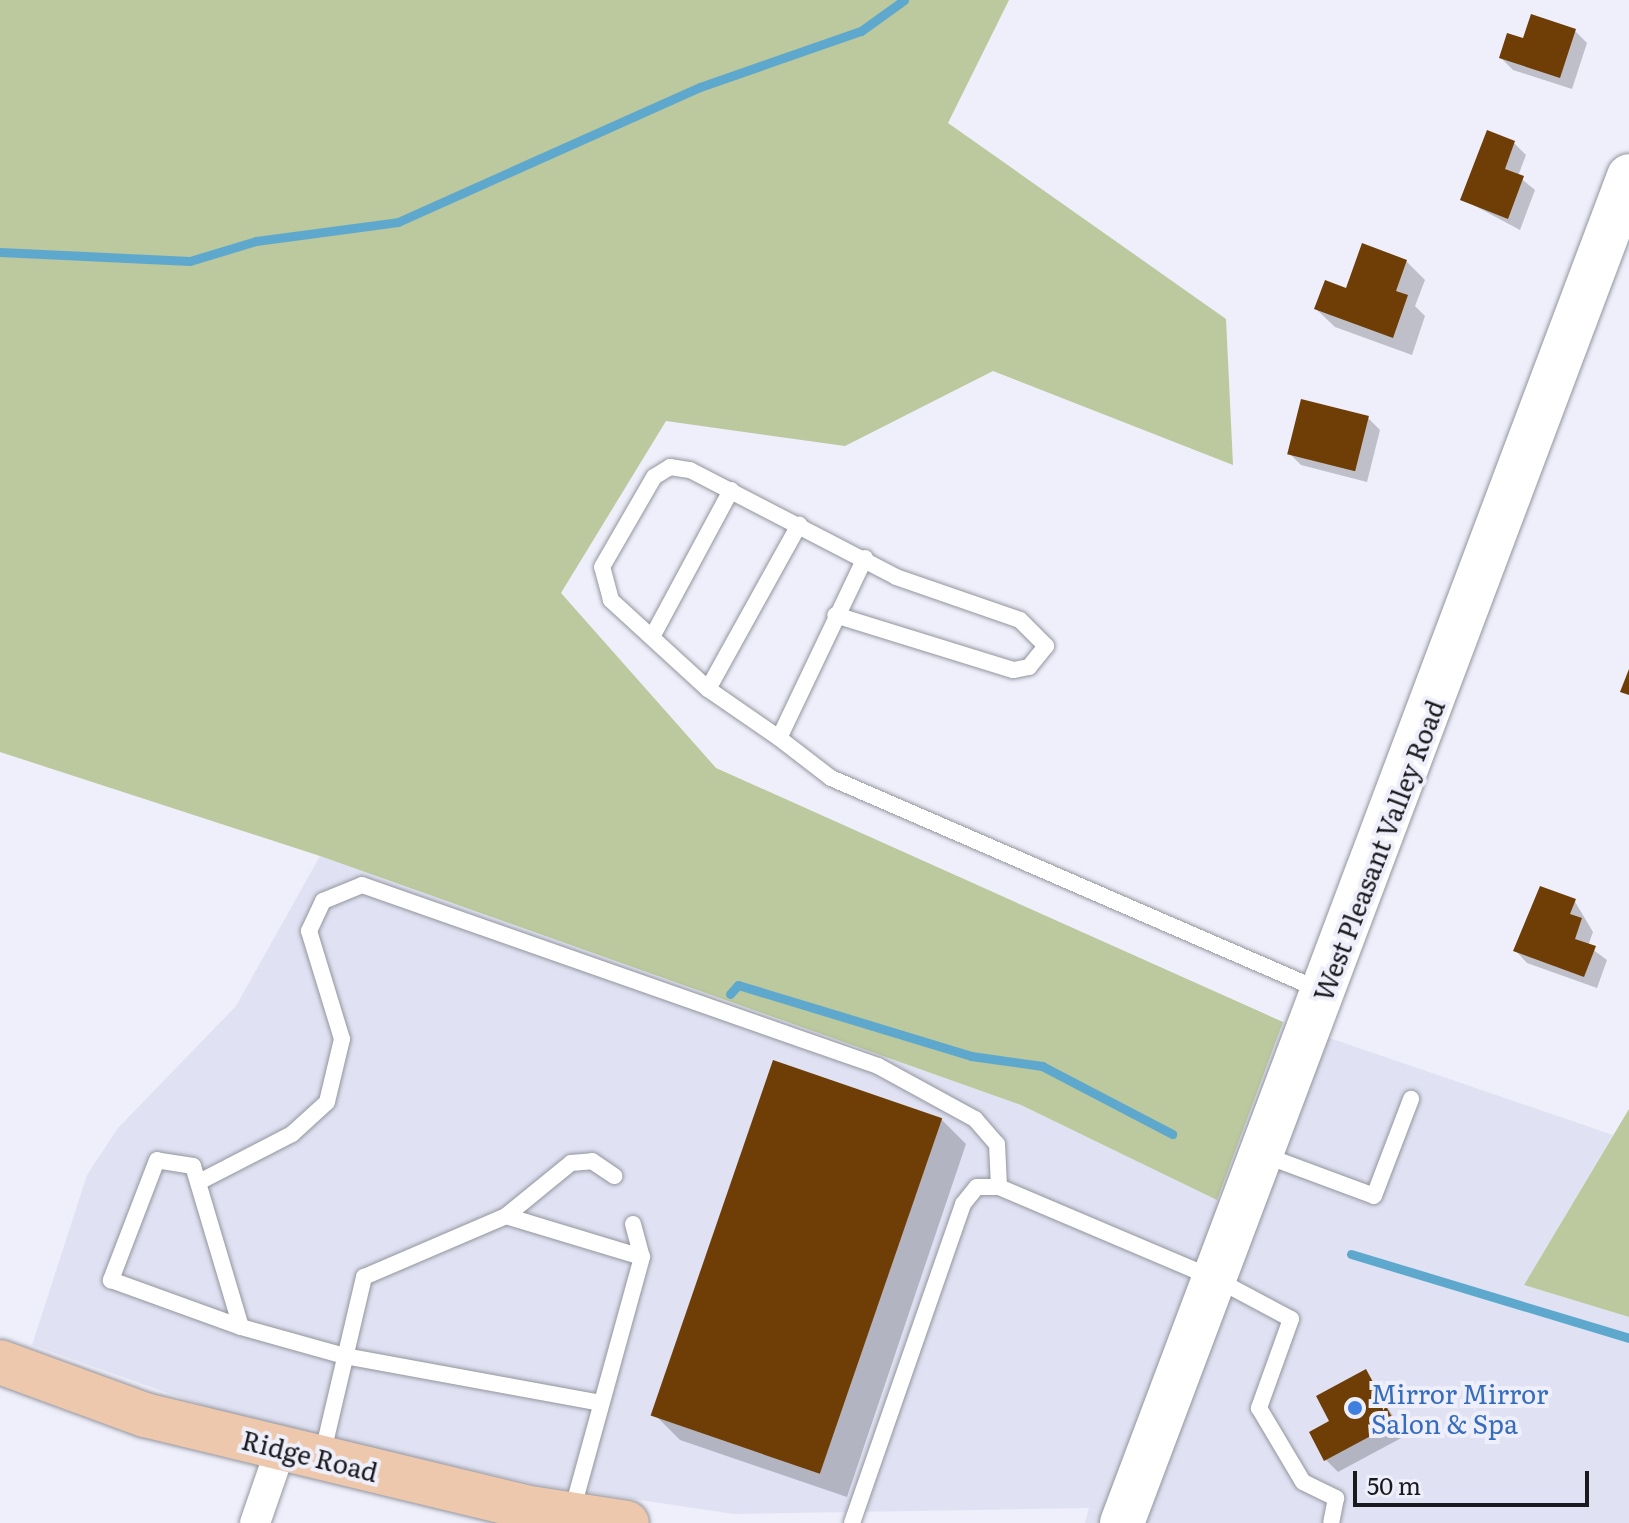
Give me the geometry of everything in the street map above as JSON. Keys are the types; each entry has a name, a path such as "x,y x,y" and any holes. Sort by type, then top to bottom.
{"main road":[{"name":"West Pleasant Valley Road","path":"1122,1523 1629,176"},
{"name":"Ridge Road","path":"0,1362 145,1415 559,1516 627,1523"}],"street":[{"path":"255,1523 301,1453"}],"lane":[{"path":"835,615 1013,670 1039,658 1042,639 1020,620 865,558 731,490 670,467 654,477 602,567 611,600 708,689 831,778 1324,991"},
{"path":"652,637 731,490"},
{"path":"708,689 799,525"},
{"path":"779,738 835,615 865,558"},
{"path":"199,1182 292,1134 327,1102 342,1039 309,931 323,901 362,885 878,1066 975,1119 997,1144 999,1187"},
{"path":"1262,1155 1374,1196 1411,1099"},
{"path":"241,1327 193,1166 157,1160 111,1280 241,1327 345,1356 601,1403"},
{"path":"301,1453 345,1356 364,1277 506,1216 571,1163 592,1161 614,1176"},
{"path":"852,1523 963,1204 977,1187 999,1187 1216,1279 1291,1319 1259,1408 1303,1482 1336,1498 1331,1523"},
{"path":"506,1216 642,1257"},
{"path":"559,1516 601,1403 642,1257 633,1224"}],"shaded area":[{"path":"320,856 1021,1105 1217,1199 1283,1022 1613,1135 1524,1285 1629,1317 1629,1523 1085,1523 1089,1508 734,1514 539,1485 236,1417 32,1345 87,1175 118,1128 236,1006"}],"green space":[{"path":"0,0 1009,0 948,123 1226,319 1233,465 993,371 845,446 666,421 561,593 716,768 1283,1022 1217,1200 1021,1105 320,856 0,752"},
{"path":"1629,1109 1629,1317 1524,1285"}],"building":[{"path":"1531,14 1576,29 1560,78 1499,58 1507,33 1523,38"},
{"path":"1487,130 1515,141 1505,169 1524,176 1508,219 1460,200"},
{"path":"1362,243 1407,260 1396,291 1408,295 1393,338 1314,309 1325,280 1346,288"},
{"path":"1301,399 1369,416 1355,471 1287,454"},
{"path":"1629,669 1629,695 1620,692"},
{"path":"1540,886 1576,899 1570,914 1582,918 1575,939 1596,946 1584,977 1513,951"},
{"path":"773,1060 942,1118 820,1474 651,1416"},
{"name":"Mirror Mirror Salon & Spa","path":"1366,1369 1395,1423 1324,1461 1309,1432 1329,1421 1316,1396"}],"waterway":[{"path":"0,252 190,261 256,241 398,222 700,87 861,31 904,0"},
{"path":"730,994 738,985 971,1056 1042,1066 1172,1134"},
{"path":"1351,1254 1629,1338"}],"place":[{"name":"Mirror Mirror Salon & Spa","path":"1355,1408"}]}
